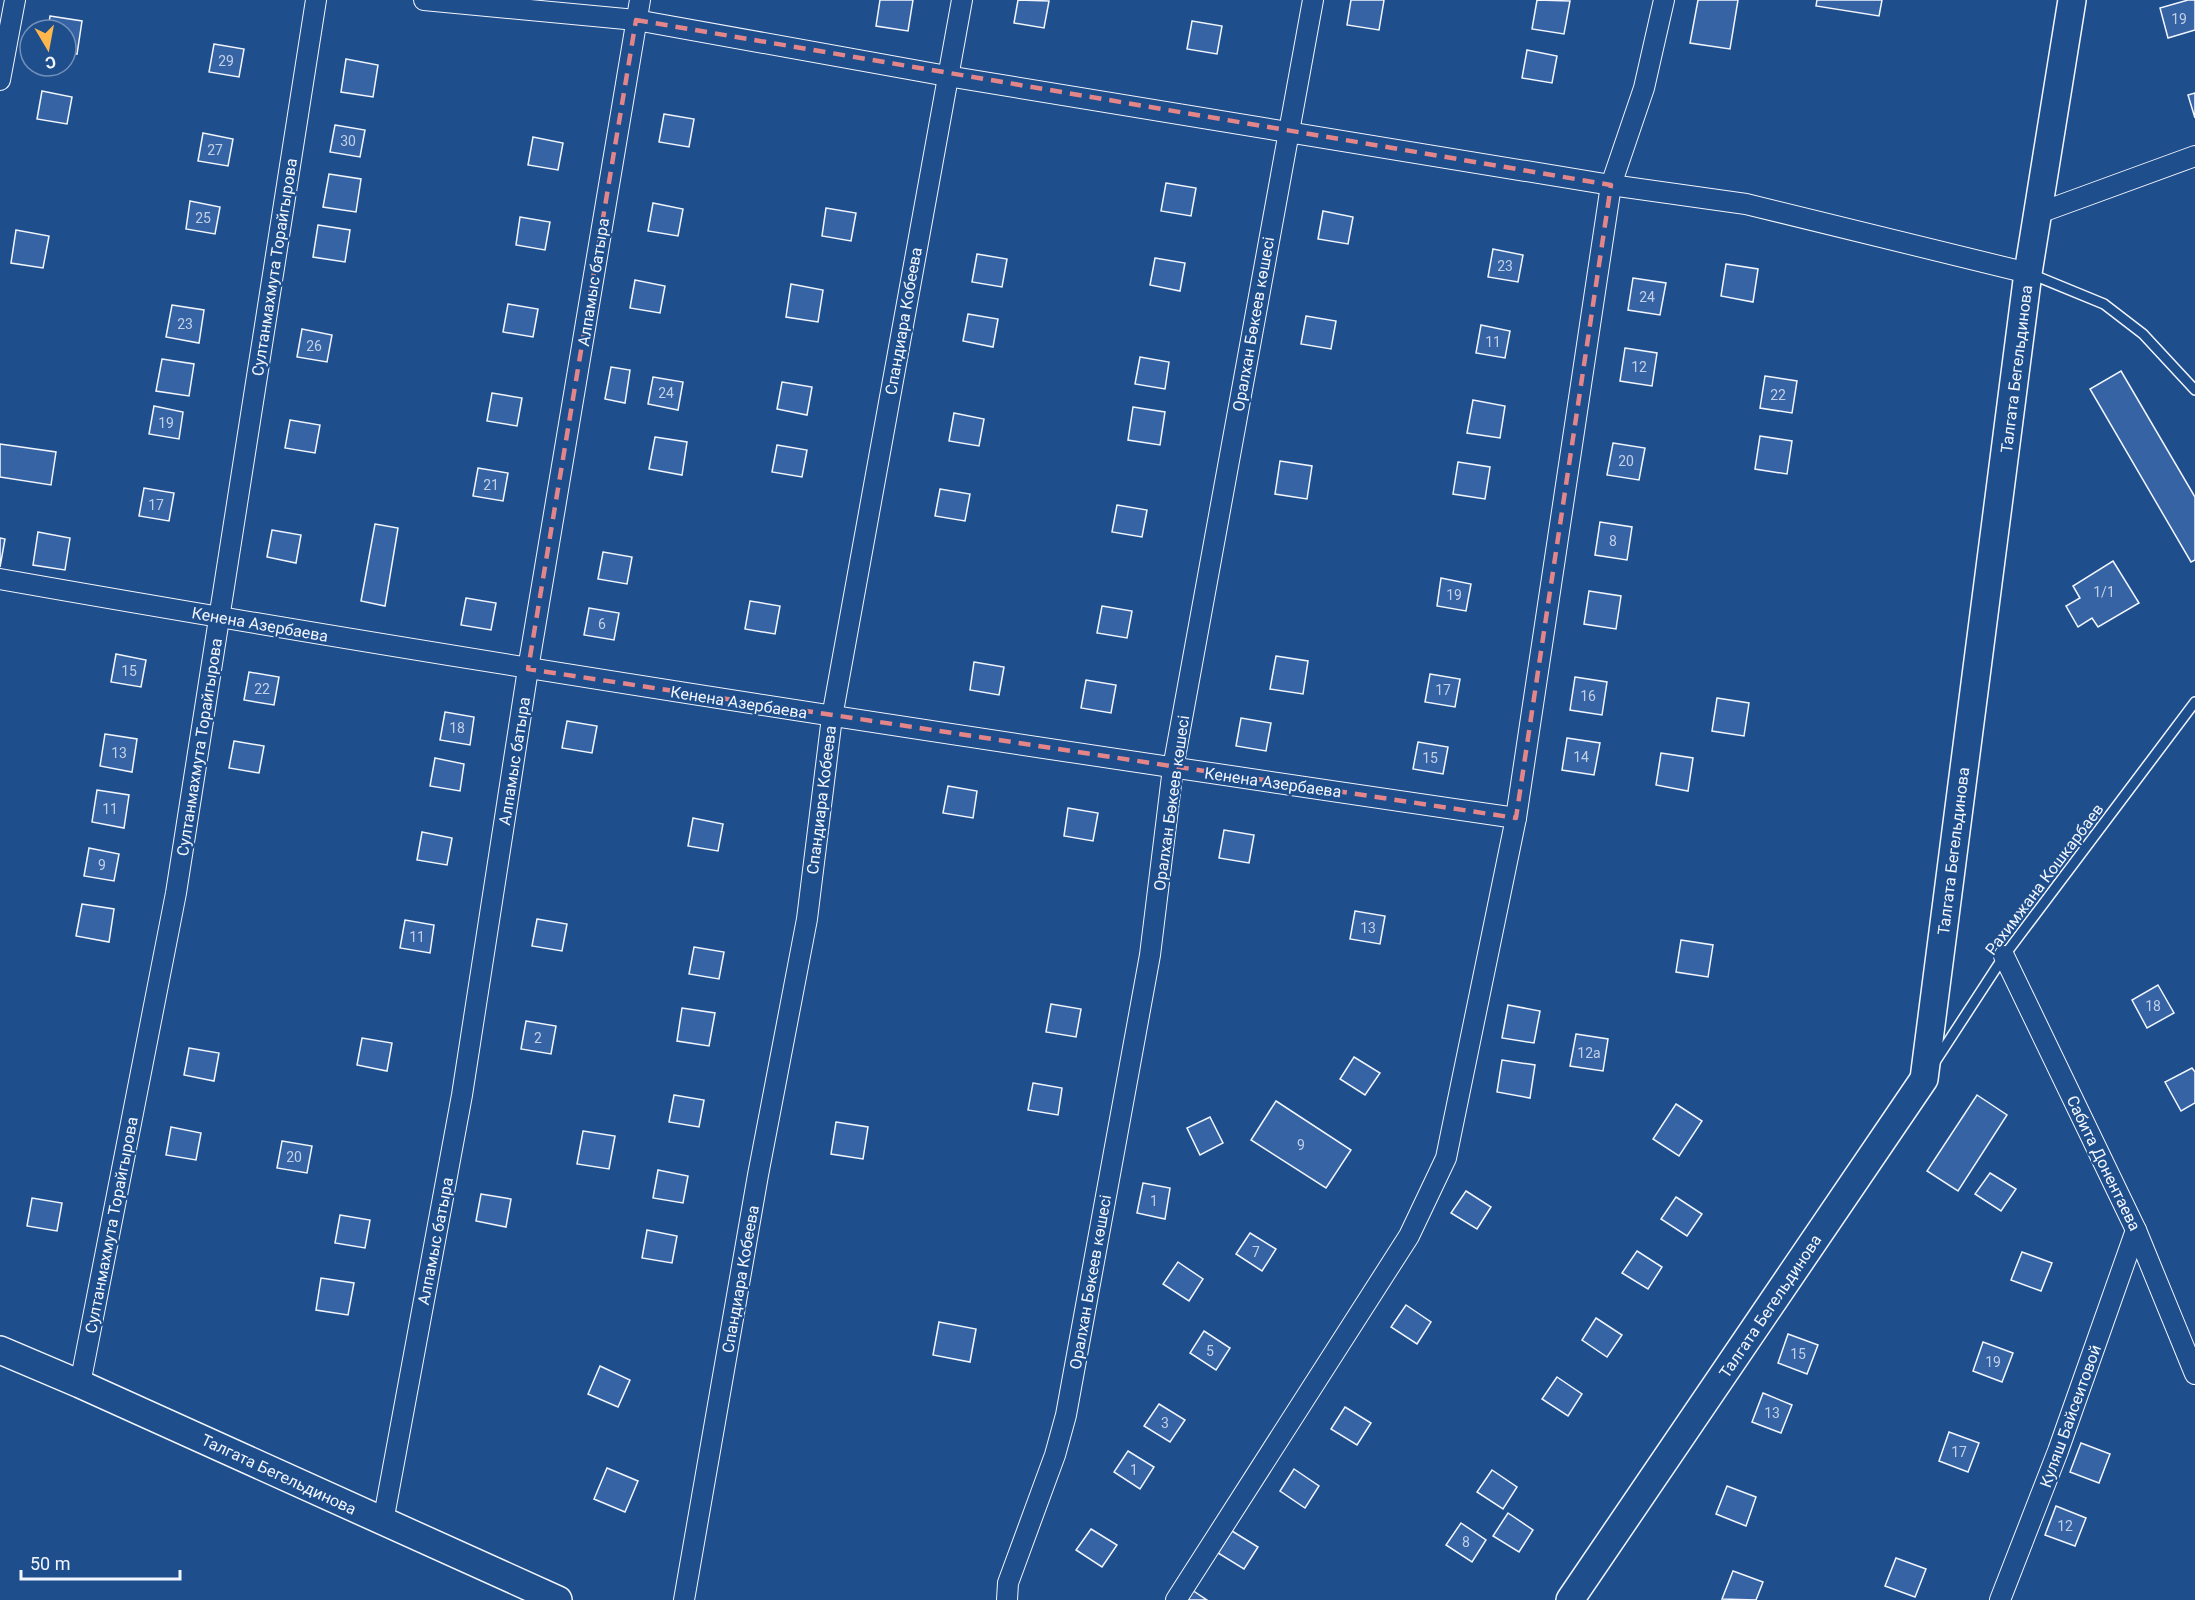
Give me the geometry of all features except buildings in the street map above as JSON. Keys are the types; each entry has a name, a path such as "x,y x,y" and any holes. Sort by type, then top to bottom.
{"street":[{"path":"0,80 15,0"},
{"name":"Султанмахмута Торайгырова","path":"80,1384 176,893 316,0"},
{"path":"424,0 636,20 947,76 1611,185 1746,204 2028,273"},
{"name":"Алпамыс батыра","path":"383,1522 462,1095 528,669 640,0"},
{"name":"Спандиара Кобеева","path":"684,1600 758,1175 807,919 832,717 962,0"},
{"name":"Оралхан Бөкеев көшесі","path":"1007,1600 1008,1583 1055,1455 1066,1415 1150,955 1173,768 1313,0"},
{"path":"1176,1600 1409,1236 1446,1158 1516,818 1611,185 1644,88 1664,0"},
{"name":"Талгата Бегельдинова","path":"1570,1600 1924,1079 2028,273 2072,0"},
{"path":"2038,213 2195,156"},
{"name":"Кенена Азербаева","path":"0,579 219,618 832,717 1516,818"},
{"name":"Сабита Донентаева","path":"2004,956 2136,1230 2195,1374"},
{"name":"Куляш Байсеитовой","path":"2000,1600 2058,1451 2136,1230"},
{"name":"Талгата Бегельдинова","path":"0,1350 558,1600"}],"lane":[{"path":"2028,273 2104,304 2143,334 2195,390"},
{"name":"Рахимжана Кошкарбаев","path":"1924,1079 2004,956 2195,702"}],"highlighted area":[{"path":"636,20 1611,185 1516,818 528,669"}]}
